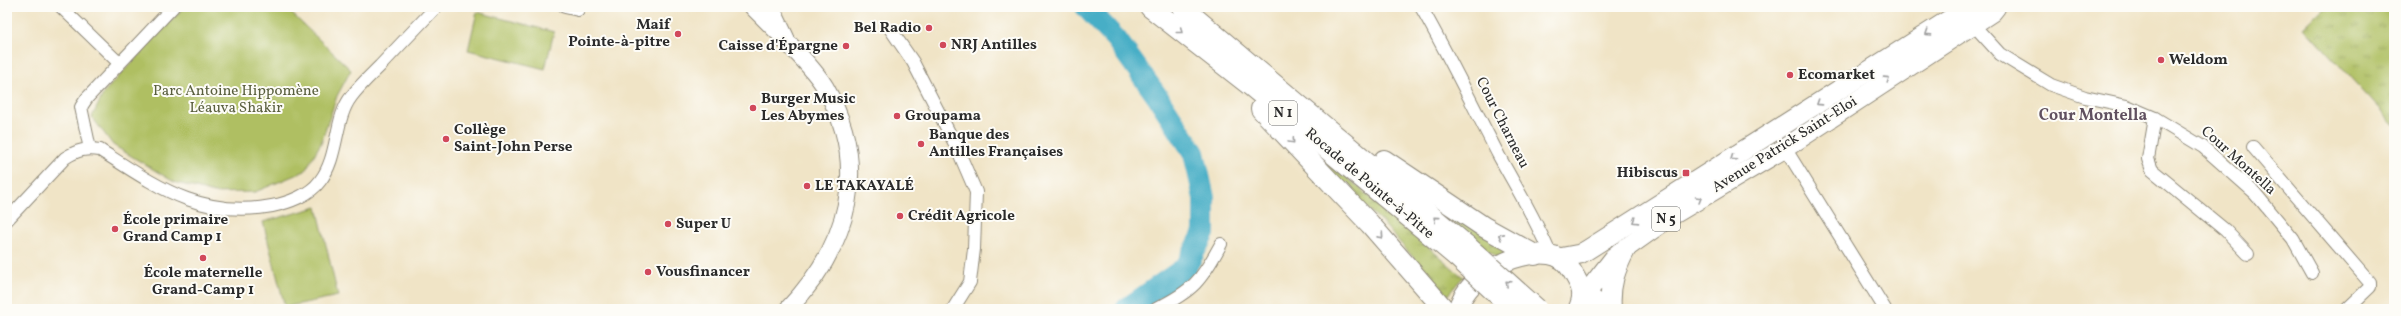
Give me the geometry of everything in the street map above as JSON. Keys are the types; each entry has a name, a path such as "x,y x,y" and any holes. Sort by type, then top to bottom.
{"highway":[{"path":"770,7 787,42"},
{"name":"Rocade de Pointe-à-Pitre","path":"1150,7 1461,251"},
{"path":"1194,7 1337,127"},
{"name":"Rocade de Pointe-à-Pitre","path":"1194,7 1250,63 1461,251"},
{"path":"1218,61 1370,224 1444,309"},
{"path":"1266,77 1484,227 1548,256"},
{"path":"1611,309 1610,296 1614,272 1626,248"},
{"name":"N 1","path":"1461,251 1513,309"},
{"name":"N 1","path":"1461,251 1537,309"},
{"path":"1581,299 1592,300 1600,309"}],"main road":[{"path":"753,7 787,42 825,87 843,130 848,155 849,200 839,232 814,278 788,309"},
{"name":"Avenue Patrick Saint-Eloi","path":"1458,309 1466,291 1482,275 1504,263 1548,256 1580,254 1968,14 1996,7"},
{"name":"Avenue Patrick Saint-Eloi","path":"1581,299 1614,258 1626,248 1674,214 1785,148 1968,14"},
{"path":"1548,256 1574,275 1581,299"}],"street":[{"path":"61,7 120,64"},
{"path":"90,149 82,107 87,98 173,7"},
{"path":"7,220 66,158 74,152 90,149 100,150 164,191 187,201 216,208 256,208 280,204 301,196 320,182 327,170 350,98 436,7"},
{"path":"565,7 578,10"},
{"name":"Cour Charneau","path":"1421,7 1451,58 1499,155 1541,232 1548,256"},
{"name":"Cour Montella","path":"1968,14 2000,54 2051,85 2085,97 2127,106 2155,118 2203,147 2255,193 2293,239 2312,273"},
{"path":"891,30 913,62 957,148 976,192 974,249 970,282 953,309"},
{"path":"2155,118 2148,159 2152,170 2225,230 2248,254"},
{"path":"2253,147 2370,283 2370,287 2347,309"},
{"path":"1785,148 1884,309"},
{"path":"1156,309 1180,297 1195,286 1206,272 1221,244"}],"green space":[{"name":"Parc Antoine Hippomène Léauva Shakir","path":"184,7 285,7 351,70 337,96 321,143 305,171 255,192 214,193 174,182 113,145 92,117 104,92"},
{"path":"2326,7 2394,7 2394,125 2304,27"},
{"path":"477,12 554,32 545,69 468,50"},
{"path":"1329,162 1463,277 1447,296 1381,221 1320,164"},
{"path":"1393,175 1519,250 1497,258"},
{"path":"317,207 338,296 285,307 263,222"}],"waterway":[{"path":"1086,7 1116,39 1159,99 1194,153 1204,198 1204,233 1186,267 1126,309"}],"place":[{"name":"Bel Radio","path":"929,28"},
{"name":"Maif Pointe-à-pitre","path":"678,34"},
{"name":"NRJ Antilles","path":"943,45"},
{"name":"Caisse d'Épargne","path":"846,46"},
{"name":"Weldom","path":"2161,60"},
{"name":"Ecomarket","path":"1790,75"},
{"name":"Burger Music Les Abymes","path":"753,108"},
{"name":"Groupama","path":"897,116"},
{"name":"Collège Saint-John Perse","path":"446,139"},
{"name":"Banque des Antilles Françaises","path":"921,144"},
{"name":"Hibiscus","path":"1686,173"},
{"name":"LE TAKAYALÉ","path":"807,186"},
{"name":"Crédit Agricole","path":"900,216"},
{"name":"Super U","path":"668,224"},
{"name":"École primaire Grand Camp 1","path":"115,229"},
{"name":"École maternelle Grand-Camp 1","path":"203,258"},
{"name":"Vousfinancer","path":"648,272"}],"district":[{"name":"Cour Montella","path":"2093,116"}]}
